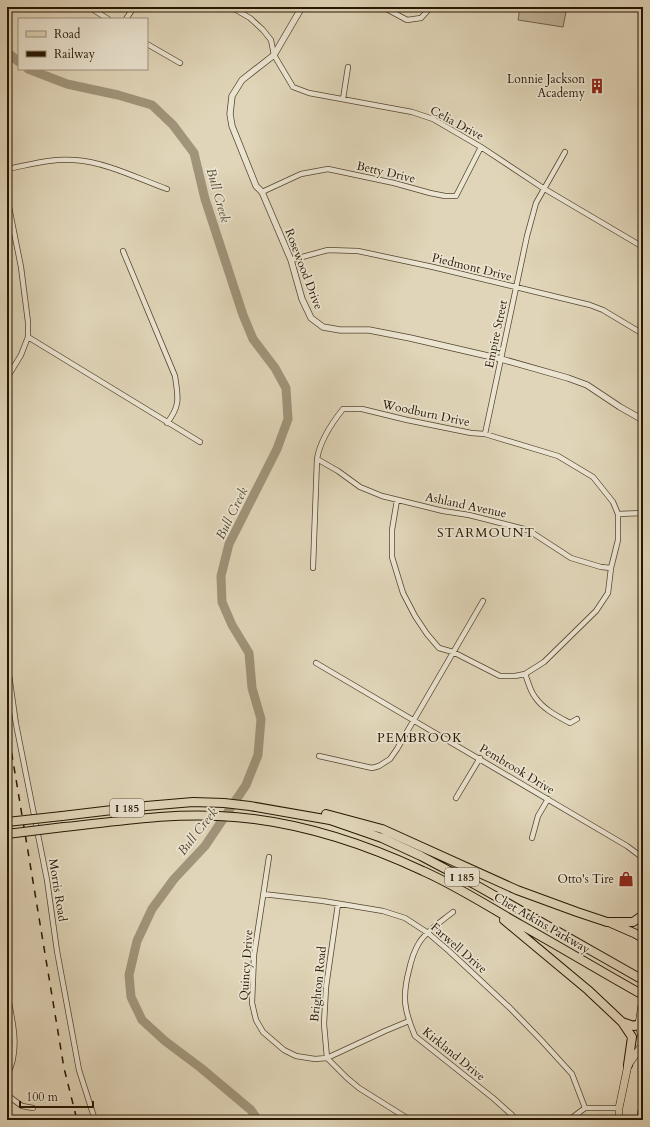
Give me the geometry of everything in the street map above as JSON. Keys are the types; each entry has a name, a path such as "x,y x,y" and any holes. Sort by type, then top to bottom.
{"highway":[{"name":"I 185","path":"7,822 193,802 270,807"},
{"path":"270,807 303,809 344,818 382,829 517,890 607,922 643,938"},
{"name":"Chet Atkins Parkway","path":"270,807 330,820 382,838 408,850 474,884 643,980"},
{"name":"Chet Atkins Parkway","path":"7,834 184,815 219,816 260,820 316,831 384,854 424,871 643,995"},
{"path":"486,905 588,990 622,1022 632,1037 628,1065"},
{"path":"607,922 633,922 643,915"},
{"path":"622,1022 634,1026 639,1024"}],"main road":[{"path":"619,1120 619,1108 628,1065 643,1043 639,1024 643,998"},
{"path":"640,1120 643,1104"}],"street":[{"path":"89,7 106,18"},
{"path":"127,18 134,7"},
{"name":"Celia Drive","path":"231,7 250,18 271,40 274,55 293,87 309,93 412,112 433,119 481,147 543,188 643,246"},
{"name":"Rosewood Drive","path":"302,7 274,55 242,80 232,96 230,114 232,126 256,186 262,192 291,260 302,299 311,318 323,327 340,330 376,331 410,338 501,359 568,378 587,385 643,420"},
{"path":"383,7 407,20 421,18 431,7"},
{"path":"148,45 180,64"},
{"path":"343,100 348,67"},
{"name":"Betty Drive","path":"262,192 300,174 328,169 394,183 430,193 445,196 456,196 481,147"},
{"name":"Empire Street","path":"485,434 530,223 536,202 565,152"},
{"path":"7,169 55,160 74,160 98,163 167,189"},
{"path":"7,196 21,267 28,322 28,337 21,355 7,378"},
{"name":"Piedmont Drive","path":"291,260 328,250 358,251 433,267 590,305 603,310 643,334"},
{"path":"123,251 174,376 177,392 177,407 175,413 167,423"},
{"path":"28,337 200,442"},
{"name":"Woodburn Drive","path":"313,568 317,460 319,448 336,418 343,409 362,409 407,420 471,433 485,434 558,456 593,478 613,502 618,514"},
{"name":"Ashland Avenue","path":"317,460 338,471 360,487 382,496 443,511 469,515 528,530 571,558 601,567 612,568"},
{"path":"397,500 392,530 392,557 403,593 415,616 439,648 453,652 500,676 525,674 544,662 596,611 608,593 618,540 618,514 643,513"},
{"path":"319,756 372,768 379,766 390,759 483,601"},
{"name":"Morris Road","path":"7,661 16,724 47,880 57,951 79,1070 95,1120"},
{"name":"Pembrook Drive","path":"316,663 480,758 627,846 643,858"},
{"path":"525,674 534,696 548,711 570,723 577,719"},
{"path":"456,798 480,758"},
{"path":"532,838 538,816 548,799"},
{"name":"Quincy Drive","path":"269,856 254,955 252,1003 256,1020 263,1032 273,1042 290,1053 307,1059 327,1058 385,1030 409,1021"},
{"name":"Farwell Drive","path":"263,894 383,911 405,918 428,933 494,992 572,1074 586,1108"},
{"name":"Brighton Road","path":"327,1058 324,1024 326,987 338,904"},
{"name":"Kirkland Drive","path":"453,912 428,933 419,943 411,961 404,991 405,1007 409,1021 415,1036 493,1098 512,1115 515,1120"},
{"path":"7,993 15,1041 13,1057 7,1075"},
{"path":"327,1058 359,1088 410,1120"},
{"path":"7,1095 22,1106 33,1108"},
{"path":"570,1120 586,1108 619,1108"}],"shaded area":[{"path":"520,7 567,7 563,27 518,20"}],"waterway":[{"name":"Bull Creek","path":"7,52 18,61"},
{"name":"Bull Creek","path":"31,70 67,84 118,95 152,105 173,125 194,153 205,199 243,315 253,339 275,368 286,388 288,419 277,449 229,544 221,576 222,602 232,625 249,653 252,688 261,719 258,755 246,785 205,846 174,879 152,909 137,941 129,975 131,997 142,1020 165,1041 201,1068 251,1110 258,1120"}],"railway":[{"path":"7,725 64,1068 77,1120"}],"place":[{"name":"Lonnie Jackson Academy","path":"597,86"},
{"name":"Otto's Tire","path":"626,879"}],"district":[{"name":"STARMOUNT","path":"486,532"},
{"name":"PEMBROOK","path":"420,737"}]}
